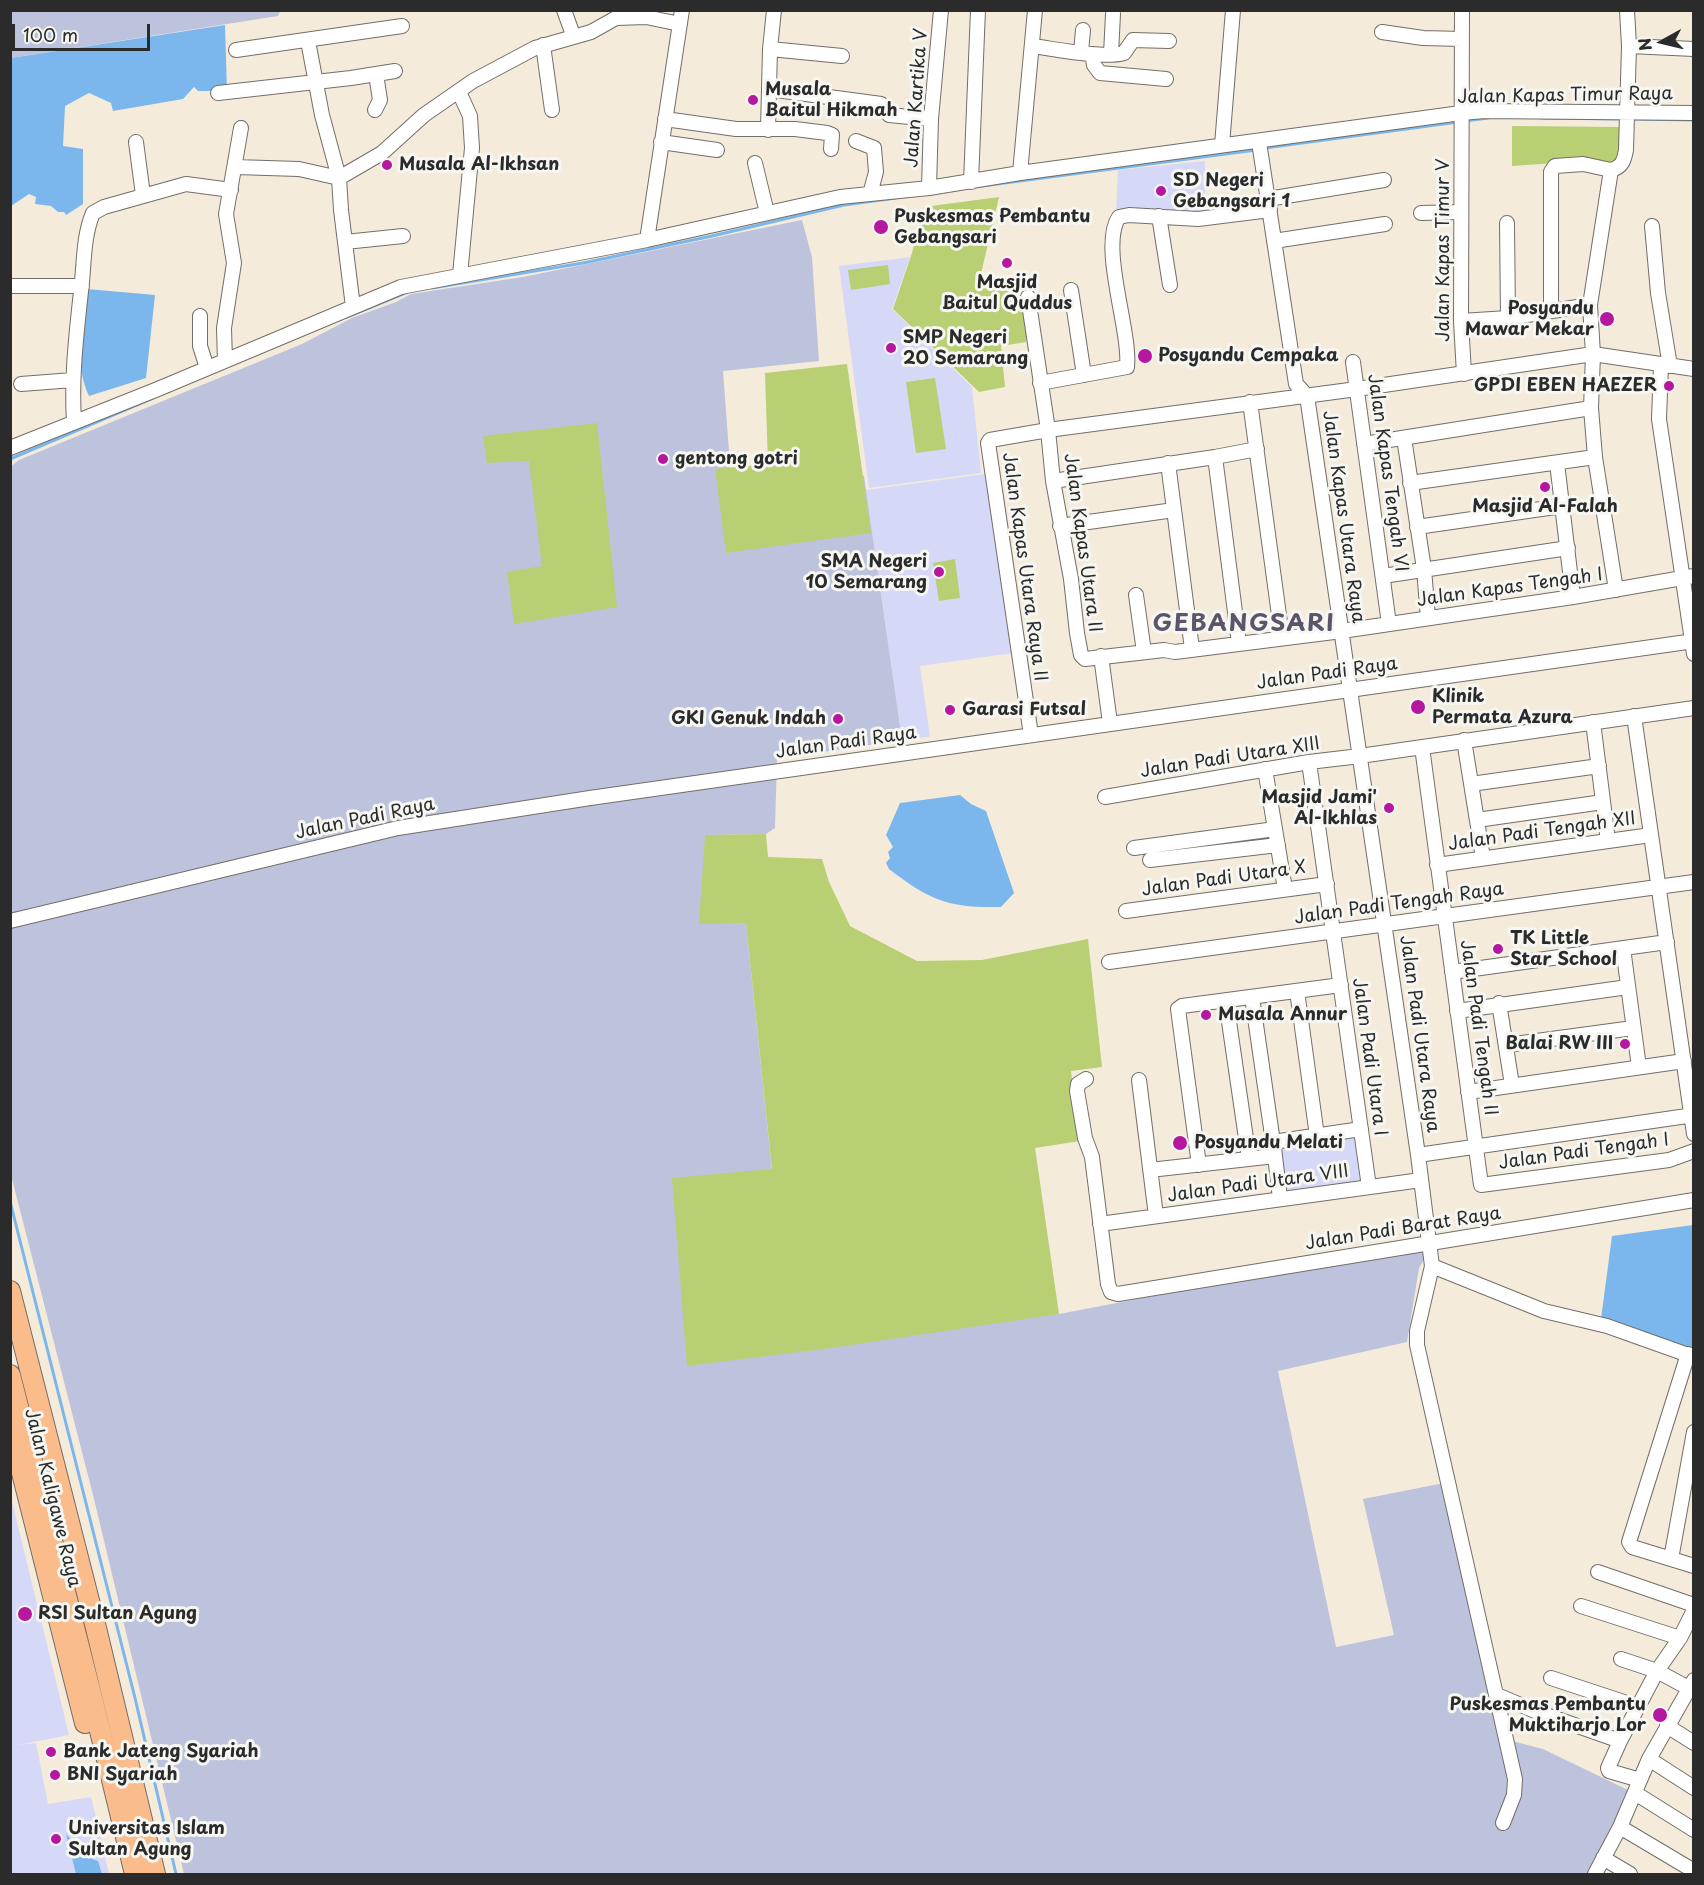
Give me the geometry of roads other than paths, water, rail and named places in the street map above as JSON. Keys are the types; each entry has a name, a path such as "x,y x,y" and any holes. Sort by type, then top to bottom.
{"highway":[{"path":"10,1291 96,1628 155,1875"},
{"name":"Jalan Kaligawe Raya","path":"10,1332 90,1694 146,1875"},
{"name":"Jalan Kaligawe Raya","path":"10,1375 135,1875"},
{"path":"10,1429 90,1694 123,1875"}],"street":[{"path":"564,10 573,35"},
{"path":"768,130 770,50 774,10"},
{"name":"Jalan Kartika V","path":"929,188 931,119 941,10"},
{"path":"971,182 978,10"},
{"path":"1020,173 1035,10"},
{"path":"1222,145 1233,10"},
{"name":"Jalan Kapas Timur V","path":"1462,10 1461,321 1464,374"},
{"path":"1551,310 1551,172 1555,166 1583,164 1611,170 1619,168 1624,162 1629,46 1627,10"},
{"path":"235,167 298,169 339,178 382,153 424,115 459,92 497,68 543,45 573,35 591,32 616,18 638,14 646,17 682,17 647,240"},
{"path":"1111,54 1113,14"},
{"path":"236,50 402,26"},
{"path":"1083,30 1086,53 1100,73 1166,79"},
{"path":"1382,32 1423,38 1462,39"},
{"path":"1032,46 1111,54 1124,53 1130,41 1136,39 1169,41"},
{"path":"308,41 315,82 339,178 353,308"},
{"path":"543,45 552,110"},
{"path":"1629,46 1694,49"},
{"path":"770,50 843,56"},
{"path":"218,93 395,71"},
{"path":"375,110 380,100 376,74"},
{"path":"770,89 881,104 889,115 931,119"},
{"path":"459,92 470,116 472,147 460,275"},
{"name":"Jalan Kapas Timur Raya","path":"10,448 401,287 647,240 840,198 929,188 1222,145 1260,147 1461,118 1485,111 1626,117 1694,113"},
{"path":"665,119 736,129 795,129 828,133 832,135 831,149"},
{"path":"225,361 224,328 234,263 226,221 241,128"},
{"path":"855,141 872,146 875,151 876,172 870,194"},
{"path":"136,142 143,195"},
{"path":"661,142 717,150"},
{"name":"Jalan Kapas Utara Raya","path":"1260,147 1296,384 1307,396 1351,688"},
{"path":"755,163 767,213"},
{"path":"1611,170 1590,305 1593,354 1591,408 1595,458 1616,590"},
{"path":"1040,383 1125,369 1128,364 1113,258 1116,219 1123,215 1198,219 1384,180"},
{"path":"74,422 73,381 85,250 93,213 104,207 143,195 189,184 231,190"},
{"path":"1420,213 1461,212"},
{"path":"1159,216 1170,285"},
{"path":"1507,223 1508,318"},
{"path":"1275,241 1385,224"},
{"path":"1652,226 1666,365 1659,419 1688,577 1693,645"},
{"path":"345,242 404,236"},
{"path":"10,286 82,286"},
{"path":"1071,290 1084,375"},
{"name":"Jalan Kapas Utara II","path":"1028,297 1060,526 1071,579 1081,655 1085,659"},
{"path":"1461,321 1508,318 1590,305"},
{"path":"200,316 201,346 207,368"},
{"path":"1048,430 1307,396 1593,354 1694,369"},
{"name":"Jalan Kapas Tengah VI","path":"1353,362 1389,624"},
{"path":"21,384 73,381"},
{"path":"1250,402 1282,637"},
{"path":"1364,444 1591,408"},
{"name":"Jalan Kapas Utara Raya II","path":"1031,735 989,441 1048,430"},
{"path":"1404,438 1424,569 1428,618"},
{"path":"1053,481 1257,449"},
{"path":"1215,457 1239,643"},
{"path":"1410,483 1595,458"},
{"path":"1168,463 1192,649"},
{"path":"1557,463 1573,597"},
{"path":"1417,527 1562,506"},
{"path":"1060,526 1174,510"},
{"path":"1383,576 1568,548"},
{"name":"Jalan Kapas Tengah I","path":"1085,659 1164,650 1175,652 1342,631 1573,597 1688,577"},
{"path":"1136,595 1144,652"},
{"name":"Jalan Padi Raya","path":"10,921 399,828 1351,688 1693,645"},
{"path":"1101,656 1110,723"},
{"name":"Jalan Padi Utara Raya","path":"1351,688 1430,1253"},
{"name":"Jalan Padi Utara XIII","path":"1105,796 1309,762 1694,708"},
{"path":"1634,716 1692,1115"},
{"path":"1593,722 1608,841"},
{"path":"1464,740 1483,858"},
{"name":"Jalan Padi Tengah II","path":"1422,747 1476,1146"},
{"name":"Jalan Padi Utara I","path":"1309,762 1369,1187"},
{"path":"1471,784 1599,766"},
{"path":"1265,769 1285,889"},
{"path":"1477,820 1603,802"},
{"path":"1134,848 1275,829"},
{"name":"Jalan Padi Tengah XII","path":"1437,865 1651,836"},
{"path":"1211,837 1213,852"},
{"path":"1150,860 1278,844"},
{"name":"Jalan Padi Tengah Raya","path":"1109,962 1694,882"},
{"name":"Jalan Padi Utara X","path":"1126,911 1327,884"},
{"path":"1452,972 1667,942"},
{"path":"1623,948 1639,1067"},
{"path":"1199,1165 1178,1009 1182,1006 1341,985"},
{"path":"1457,1011 1499,1003 1628,987"},
{"path":"1297,991 1317,1136"},
{"path":"1252,997 1280,1199"},
{"path":"1226,1000 1249,1159"},
{"path":"1499,1003 1512,1085"},
{"path":"1507,1045 1633,1028"},
{"path":"1468,1092 1684,1061"},
{"path":"1086,1079 1077,1084 1077,1091 1085,1138 1092,1157 1100,1224"},
{"path":"1139,1080 1156,1216"},
{"name":"Jalan Padi Tengah I","path":"1418,1155 1692,1115 1694,1134"},
{"path":"1150,1170 1249,1159 1317,1136 1361,1129"},
{"name":"Jalan Padi Tengah I","path":"1476,1146 1481,1185 1669,1160 1694,1151"},
{"name":"Jalan Padi Utara VIII","path":"1100,1224 1421,1180"},
{"name":"Jalan Padi Barat Raya","path":"1100,1224 1108,1284 1111,1292 1118,1294 1430,1253 1694,1200"},
{"path":"1503,1823 1514,1795 1515,1779 1417,1345 1417,1331 1430,1253 1544,1311 1607,1326 1691,1356 1629,1542 1632,1547 1694,1566"},
{"path":"1671,1559 1694,1432"},
{"path":"1598,1572 1694,1605"},
{"path":"1581,1606 1680,1638"},
{"path":"1694,1610 1680,1638 1657,1671 1608,1768 1637,1786 1694,1830"},
{"path":"1595,1875 1620,1827 1649,1759 1692,1686 1621,1659"},
{"path":"1551,1678 1639,1707"},
{"path":"1497,1695 1620,1741"},
{"path":"1667,1726 1694,1743"},
{"path":"1649,1759 1694,1788"},
{"path":"1620,1827 1694,1871"},
{"path":"1603,1858 1630,1875"}],"water":[{"path":"225,25 227,91 198,91 194,87 183,99 113,111 111,103 89,93 65,106 63,146 83,149 83,204 66,215 51,206 35,204 36,197 29,194 11,206 11,58"},
{"path":"87,289 155,295 146,378 89,396 84,383 81,357"},
{"path":"960,795 971,804 986,811 1014,893 1001,907 967,906 941,900 917,889 889,869 886,863 890,858 888,852 893,847 886,835 900,803"},
{"path":"1693,1225 1693,1352 1601,1319 1612,1236"},
{"path":"66,1834 87,1857 98,1861 102,1874 76,1874"}],"waterway":[{"path":"1465,121 1488,118"},
{"path":"1542,118 1623,119"},
{"path":"1632,119 1694,120"},
{"path":"1265,148 1458,122"},
{"path":"974,187 1256,150"},
{"path":"432,288 583,263 844,205 896,198"},
{"path":"347,317 410,291"},
{"path":"10,459 153,398"},
{"path":"10,1201 135,1698 176,1874"}],"place":[{"name":"Musala Baitul Hikmah","path":"753,100"},
{"name":"Musala Al-Ikhsan","path":"387,165"},
{"name":"SD Negeri Gebangsari 1","path":"1161,191"},
{"name":"Puskesmas Pembantu Gebangsari","path":"881,227"},
{"name":"Masjid Baitul Quddus","path":"1007,263"},
{"name":"Posyandu Mawar Mekar","path":"1607,319"},
{"name":"SMP Negeri 20 Semarang","path":"891,348"},
{"name":"Posyandu Cempaka","path":"1145,356"},
{"name":"GPDI EBEN HAEZER","path":"1669,386"},
{"name":"gentong gotri","path":"663,459"},
{"name":"Masjid Al-Falah","path":"1545,487"},
{"name":"SMA Negeri 10 Semarang","path":"939,572"},
{"name":"Klinik Permata Azura","path":"1418,707"},
{"name":"Garasi Futsal","path":"950,710"},
{"name":"GKI Genuk Indah","path":"838,719"},
{"name":"Masjid Jami' Al-Ikhlas","path":"1389,808"},
{"name":"TK Little Star School","path":"1498,949"},
{"name":"Musala Annur","path":"1206,1015"},
{"name":"Balai RW III","path":"1625,1044"},
{"name":"Posyandu Melati","path":"1180,1143"},
{"name":"RSI Sultan Agung","path":"25,1614"},
{"name":"Puskesmas Pembantu Muktiharjo Lor","path":"1660,1715"},
{"name":"Bank Jateng Syariah","path":"51,1752"},
{"name":"BNI Syariah","path":"55,1775"},
{"name":"Universitas Islam Sultan Agung","path":"56,1839"}],"district":[{"name":"GEBANGSARI","path":"1244,624"}]}
